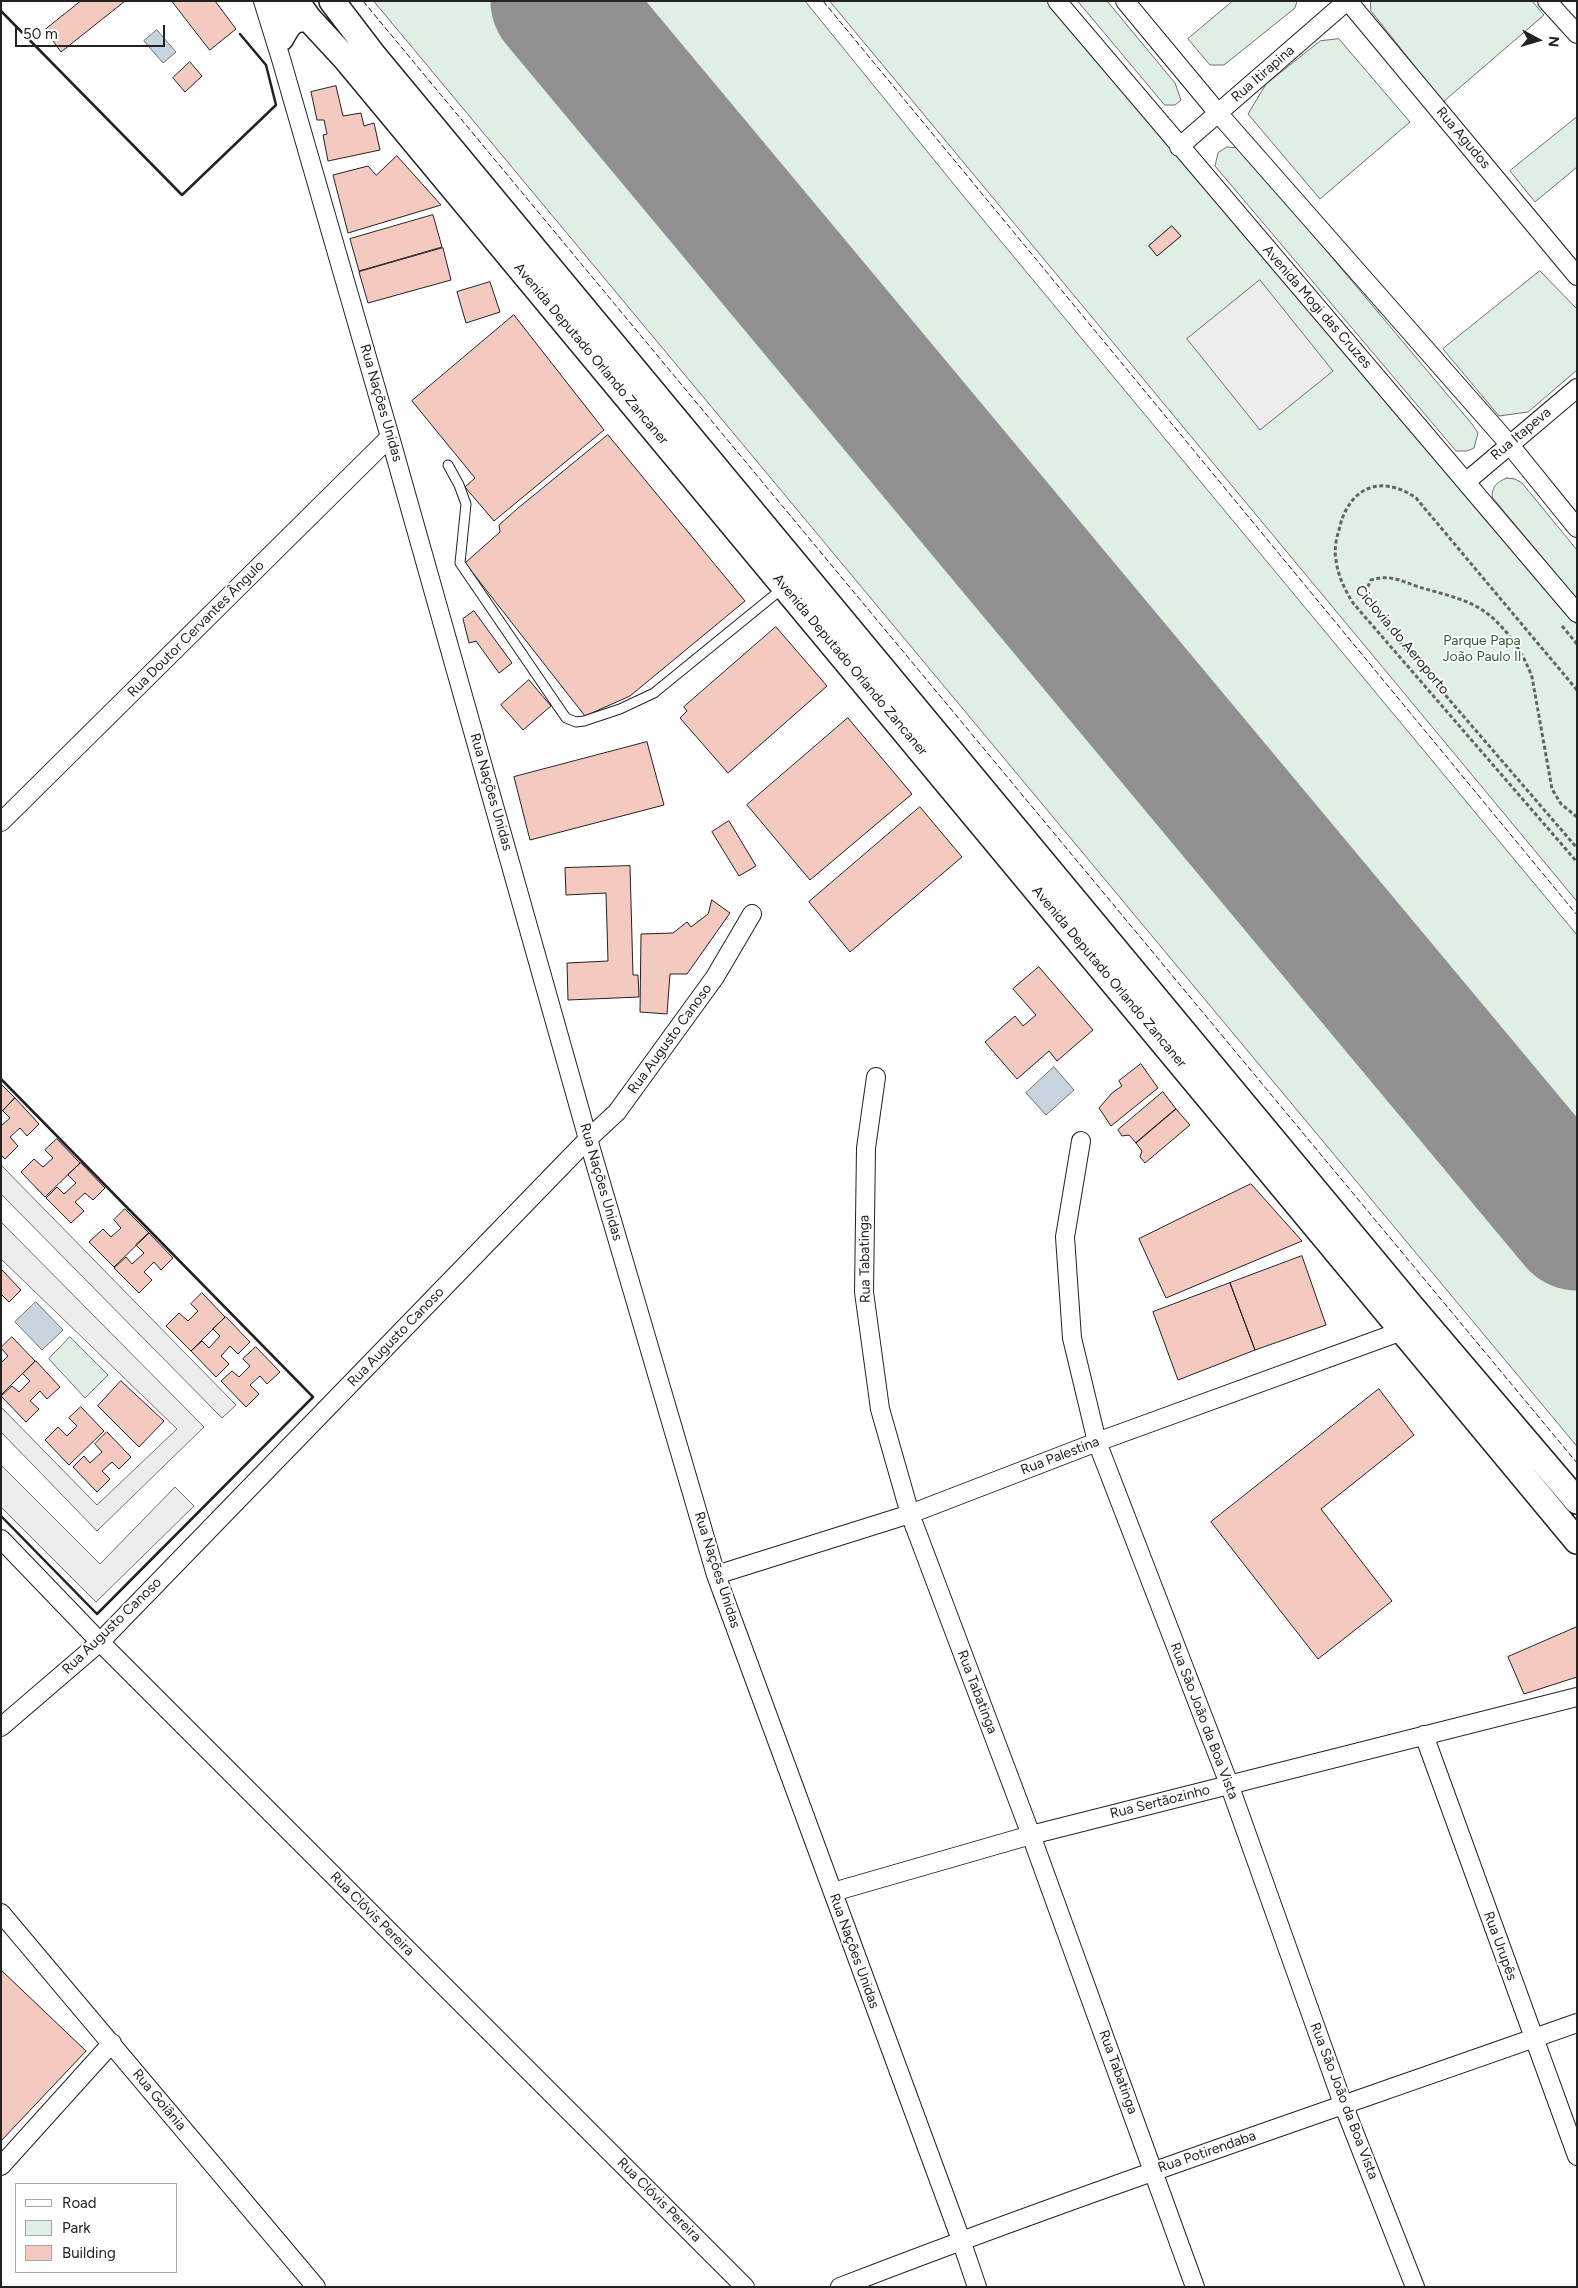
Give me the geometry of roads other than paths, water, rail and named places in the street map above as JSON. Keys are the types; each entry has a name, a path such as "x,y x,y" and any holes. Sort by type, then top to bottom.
{"main road":[{"name":"Avenida Deputado Orlando Zancaner","path":"332,1 374,56 1450,1370 1577,1541"},
{"path":"281,49 290,22 299,18 302,10"},
{"name":"Avenida Deputado Orlando Zancaner","path":"302,10 346,59 785,587 1373,1277"},
{"name":"Avenida Deputado Orlando Zancaner","path":"1450,1370 1577,1502"}],"street":[{"name":"Rua Nações Unidas","path":"263,1 281,49 588,1139 716,1575 961,2240 976,2287"},
{"name":"Rua Nações Unidas","path":"279,1 281,49"},
{"name":"Avenida Mogi das Cruzes","path":"1057,1 1467,481 1577,613"},
{"path":"1125,1 1218,114 1509,444 1577,528"},
{"name":"Rua Itirapina","path":"1180,147 1347,1"},
{"name":"Rua Agudos","path":"1347,1 1577,276"},
{"path":"1547,1 1577,34"},
{"name":"Rua Itapeva","path":"1467,481 1577,388"},
{"name":"Rua Doutor Cervantes Ângulo","path":"1,822 390,437"},
{"name":"Rua Augusto Canoso","path":"1,1727 100,1642 588,1139 617,1112 715,977 752,914"},
{"name":"Rua Tabatinga","path":"876,1076 866,1148 864,1292 880,1409 910,1514 1031,1835 1195,2287"},
{"name":"Rua São João da Boa Vista","path":"1081,1141 1065,1237 1072,1338 1097,1442 1229,1784 1343,2104 1415,2287"},
{"name":"Rua Palestina","path":"716,1575 910,1514 1412,1325"},
{"name":"Rua Clóvis Pereira","path":"1,1539 100,1642 746,2287"},
{"name":"Rua Sertãozinho","path":"833,1892 1031,1835 1577,1697"},
{"name":"Rua Urupês","path":"1424,1735 1577,2156"},
{"name":"Rua Goiânia","path":"1,1913 316,2287"},
{"name":"Rua Potirendaba","path":"840,2287 961,2240 1577,2023"},
{"path":"1,2166 112,2043"}],"lane":[{"path":"448,465 459,485 466,504 460,563 566,718 571,721 584,721 654,693 785,587"}],"park label":[{"name":"Parque Papa João Paulo II","path":"1482,650"}]}
